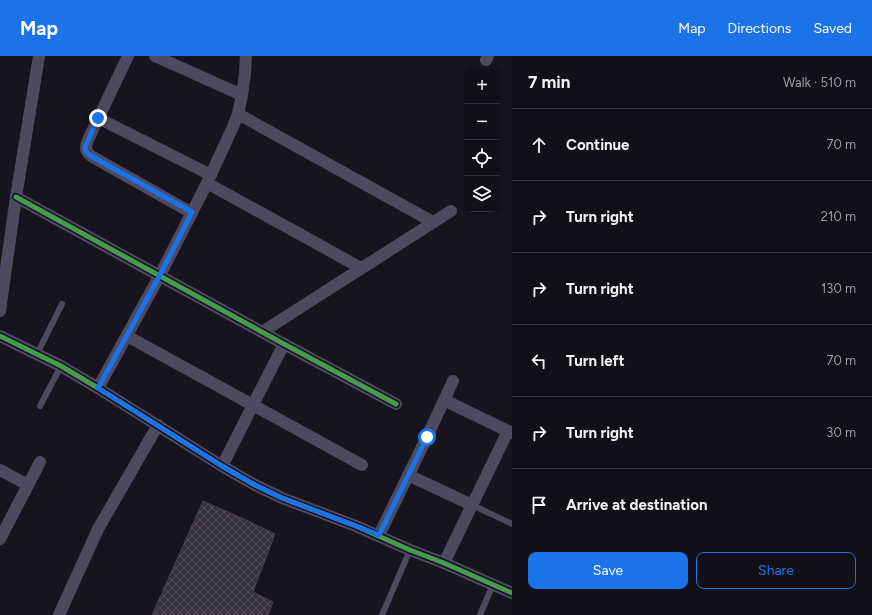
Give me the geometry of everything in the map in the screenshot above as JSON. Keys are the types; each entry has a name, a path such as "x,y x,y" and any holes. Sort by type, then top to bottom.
{"street":[{"path":"0,311 16,197 39,56"},
{"path":"128,56 85,147 86,152 192,212"},
{"path":"154,56 242,95"},
{"path":"98,388 160,275 209,179 238,114 245,74 246,56"},
{"path":"238,114 433,222"},
{"path":"98,118 209,179 361,268"},
{"path":"16,197 396,404"},
{"path":"262,332 451,211"},
{"path":"0,336 61,366 255,485 282,498 379,535 410,550 444,563 512,593"},
{"path":"127,336 362,465"},
{"path":"222,466 284,344"},
{"path":"379,535 453,380"},
{"path":"444,400 510,432 444,563"},
{"path":"59,615 98,529 158,426"},
{"path":"0,539 40,462"},
{"path":"0,470 28,485"},
{"path":"408,475 472,505"}],"lane":[{"path":"37,354 62,304"},
{"path":"40,406 61,366"},
{"path":"472,505 512,524"},
{"path":"382,615 410,550"},
{"path":"480,615 493,584"}],"building":[{"path":"203,501 275,534 253,592 273,602 268,615 152,615"}],"cycle path":[{"path":"16,197 396,404"},
{"path":"0,336 61,366 255,485 282,498 356,526 512,593"}],"route":[{"path":"98,118 85,147 86,152 192,212 160,275 98,388 255,485 282,498 379,535 427,437"}]}
